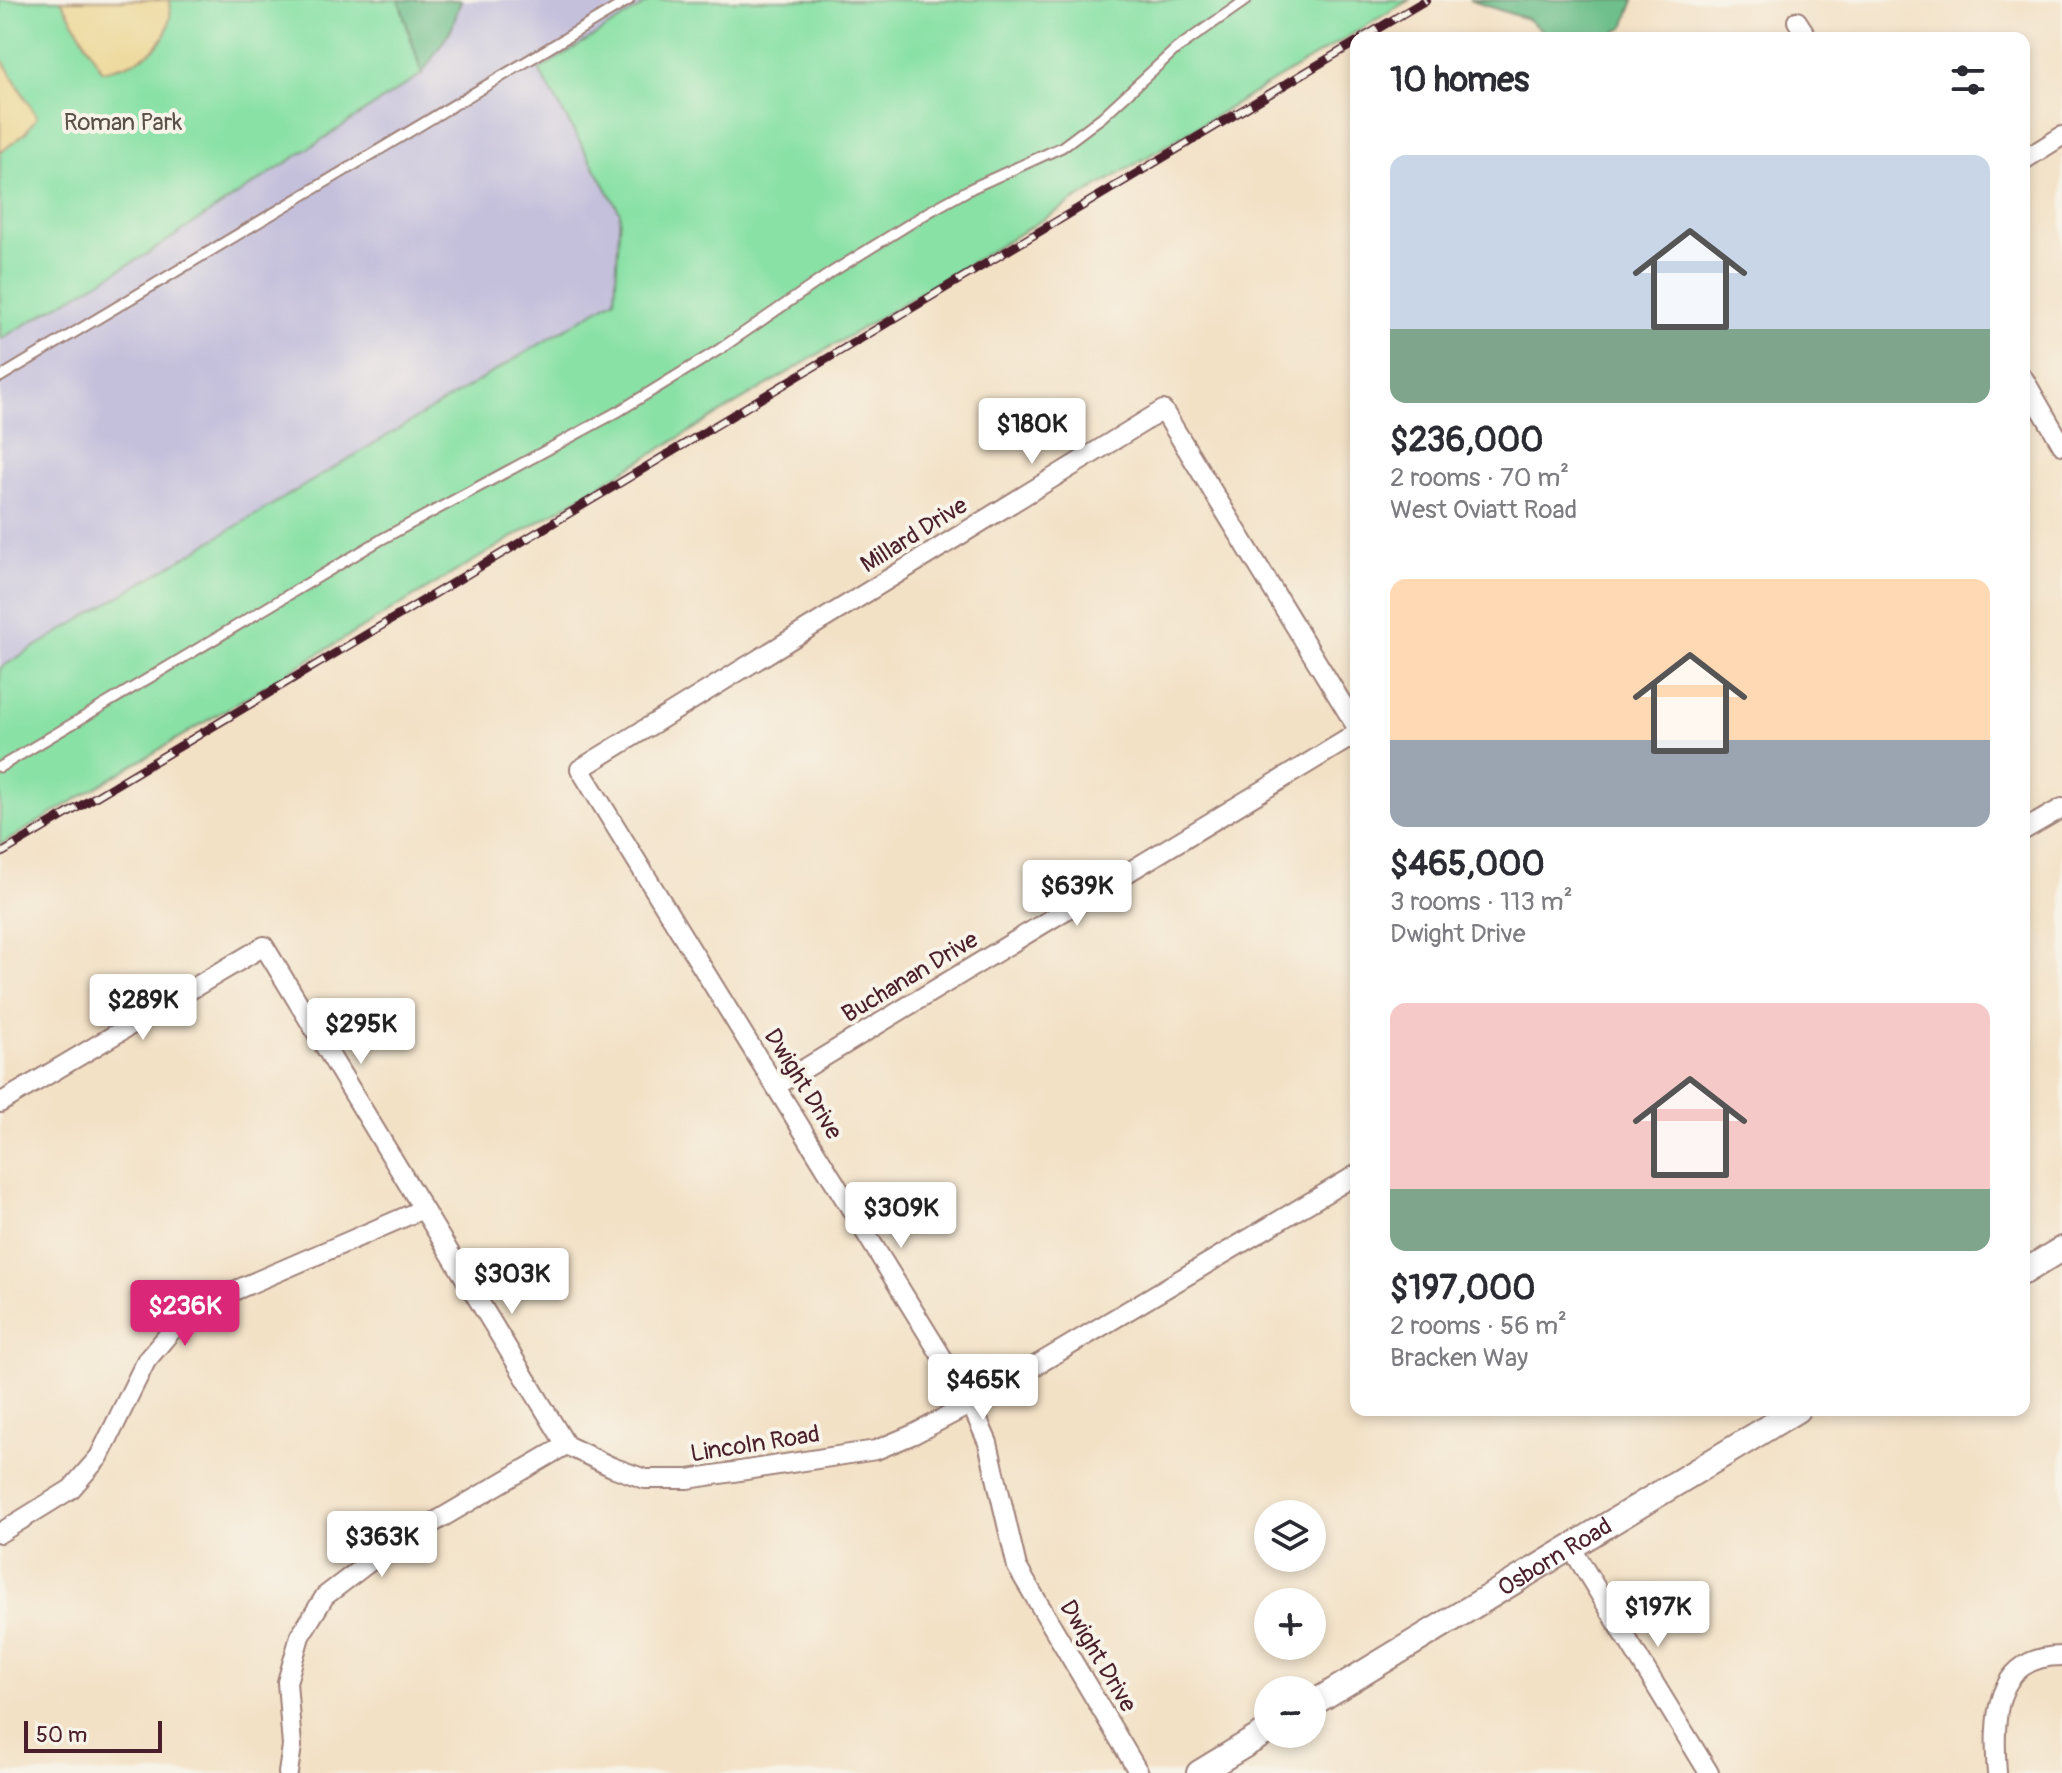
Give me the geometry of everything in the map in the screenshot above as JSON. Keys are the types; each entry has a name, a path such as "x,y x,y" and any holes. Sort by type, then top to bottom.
{"street":[{"path":"1797,21 1804,32"},
{"path":"2030,156 2062,136"},
{"path":"2030,389 2062,445"},
{"name":"Millard Drive","path":"580,769 1163,410 1350,716"},
{"name":"Buchanan Drive","path":"776,1086 1350,738"},
{"name":"Dwight Drive","path":"580,769 971,1404 988,1443 1017,1567 1139,1773"},
{"path":"2030,827 2062,808"},
{"path":"0,1103 264,946 566,1445 380,1554 325,1596 300,1636 287,1682 292,1746 288,1773"},
{"name":"Lincoln Road","path":"566,1445 645,1479 688,1479 876,1450 971,1404 1350,1179"},
{"path":"0,1533 71,1489 99,1457 146,1361 174,1328 213,1300 423,1209"},
{"path":"2030,1268 2062,1249"},
{"name":"Osborn Road","path":"1326,1696 1787,1416"},
{"path":"1571,1547 1709,1773"},
{"path":"1997,1773 1993,1732 2002,1690 2020,1667 2046,1656 2062,1656"},
{"path":"1199,1773 1254,1740"}],"lane":[{"path":"0,377 629,0"},
{"path":"0,767 382,539 619,411 720,349 832,272 932,210 1071,141 1121,101 1176,49 1246,0"}],"shaded area":[{"path":"461,0 652,0 539,70 620,212 615,299 0,668 0,339 147,254 422,74 452,28"}],"green space":[{"name":"Roman Park","path":"0,0 399,0 422,74 147,254 0,339"},
{"path":"399,0 461,0 452,28 422,74"},
{"path":"652,0 1409,0 1356,32 1350,32 1350,35 0,845 0,668 615,299 620,212 539,70"},
{"path":"1469,0 1634,0 1624,27 1616,32 1544,32 1527,19"}],"sand":[{"path":"61,0 170,0 170,16 161,41 153,50 130,63 102,71"},
{"path":"0,56 37,117 25,133 0,153"}],"railway":[{"path":"1372,32 1426,0"},
{"path":"0,854 1350,46"}]}
